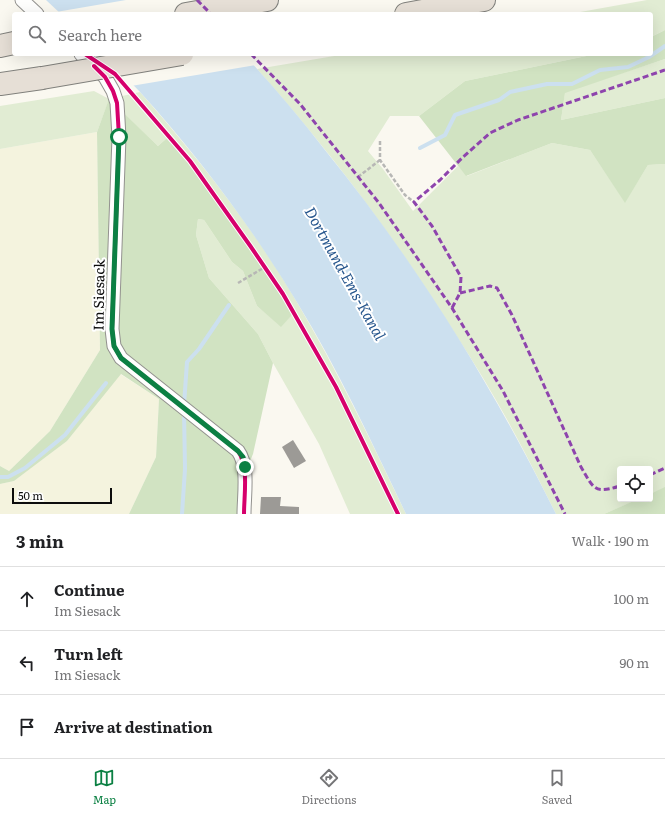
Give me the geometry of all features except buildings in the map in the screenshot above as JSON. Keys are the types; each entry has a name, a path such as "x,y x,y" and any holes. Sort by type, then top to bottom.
{"highway":[{"path":"198,12 267,0"},
{"path":"417,12 484,0"},
{"path":"0,46 12,44"},
{"path":"0,84 170,56"}],"street":[{"path":"22,0 35,12"},
{"name":"Im Siesack","path":"83,56 105,77 113,91 117,103 119,137 112,329 114,346 121,358 238,451 243,457 245,467 244,514"}],"path":[{"path":"380,141 380,160 405,195 414,202"},
{"path":"358,177 380,160"},
{"path":"238,283 265,267"}],"green space":[{"path":"647,0 665,0 665,30 653,36 653,12 580,12"},
{"path":"665,30 665,59 565,93 561,120 665,98 665,164 648,165 625,203 590,150 552,143 466,176 419,116 465,81 586,56 653,56 653,36"},
{"path":"334,56 586,56 465,81 419,116 390,116 368,151 413,211 458,166 467,176 552,143 590,150 625,202 648,165 665,164 665,488 653,493 653,466 617,466 617,502 632,502 604,514 556,514 494,396 432,297 361,196 284,100 257,69"},
{"path":"665,59 665,98 561,120 565,92"},
{"path":"94,91 109,99 140,92 204,168 244,221 281,276 313,330 354,408 406,514 350,514 319,444 258,334 209,278 196,235 198,219 204,220 232,262 243,271 257,306 281,326 293,314 192,165 167,138 158,146 109,100 97,132 0,149 0,106"},
{"path":"109,99 158,146 167,138 192,165 293,314 281,327 257,306 243,271 232,262 204,220 198,219 196,235 209,278 258,334 273,363 253,454 248,466 247,514 129,514 156,457 159,399 121,374 67,441 14,481 0,484 0,466 9,471 50,431 100,350 97,132"},
{"path":"97,132 100,350 50,431 9,471 0,466 0,149"},
{"path":"120,374 159,399 156,457 129,514 0,514 0,484 14,481 67,441"},
{"path":"665,487 665,514 604,514 631,502 653,502 653,493"}],"water":[{"path":"46,0 190,0 79,12 59,12"},
{"name":"Dortmund-Ems-Kanal","path":"104,56 245,56 285,101 325,150 390,236 421,280 451,326 506,418 556,514 406,514 355,408 313,329 281,276 244,221 204,168 162,117"}],"pier":[{"path":"126,0 193,0 204,12 56,12"},
{"path":"102,56 247,56 256,65 131,86"}],"waterway":[{"path":"653,54 665,46"},
{"path":"420,148 445,135 455,115 499,100 510,92 547,84 572,84 600,70 628,67 650,56"},
{"path":"184,405 187,362 199,349 229,305"},
{"path":"0,477 8,477 25,468 65,435 106,383"},
{"path":"182,514 185,469 184,411"}],"marked path":[{"path":"197,0 209,12"},
{"path":"253,56 300,104 379,203 452,308 503,391 565,514"},
{"path":"452,308 460,293 461,277 432,226 414,202 490,133 518,120 665,70"},
{"path":"460,293 490,286 497,288 512,315 581,467 592,485 596,488 605,490 617,487"},
{"path":"653,474 665,468"}],"cycle path":[{"path":"88,56 115,74 190,161 283,294 336,387 398,514"},
{"path":"94,66 105,77 113,91 117,103 119,137 112,329 114,346 121,358 238,451 244,464 245,473 244,514"}],"route":[{"path":"119,137 112,329 114,346 121,358 238,451 243,457 245,467"}]}
